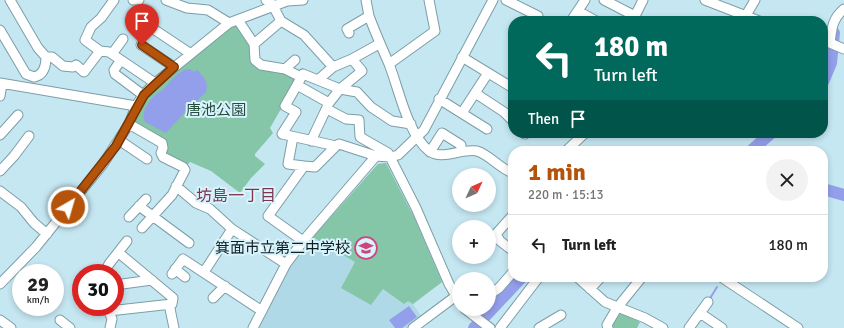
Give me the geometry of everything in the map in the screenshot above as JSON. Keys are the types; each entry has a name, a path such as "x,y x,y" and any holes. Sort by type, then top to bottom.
{"street":[{"path":"0,30 26,74 34,77 43,72 46,65 46,57 38,48 10,0"},
{"path":"114,0 101,18 91,27 85,40 100,51 112,54 155,83"},
{"path":"133,0 139,0"},
{"path":"166,0 187,8 208,10 234,21 254,44 255,60 261,65 285,69 328,106 346,119 359,120 360,137 388,153 416,208 452,288"},
{"path":"266,0 274,8 281,21 304,35 333,67"},
{"path":"0,284 16,270 47,234 119,140 129,124 136,106 155,83 234,21 274,8 287,1 303,0"},
{"path":"366,0 369,16 389,64 411,124 418,137 430,152 439,155 461,151 477,151 508,172"},
{"path":"389,64 435,31 429,0"},
{"path":"411,124 392,121 371,107 357,92 340,89 302,74 285,106 296,112 282,134 336,146 339,144 376,156 390,157 398,155 424,130 439,99 493,0"},
{"path":"506,0 538,16"},
{"path":"574,16 585,0"},
{"path":"604,0 635,16 643,0"},
{"path":"706,0 743,16"},
{"path":"746,16 755,0"},
{"path":"833,44 832,23 835,17 844,9"},
{"path":"578,11 587,16"},
{"path":"349,33 347,29 369,16"},
{"path":"254,44 281,21"},
{"path":"149,26 191,54"},
{"path":"112,54 123,39"},
{"path":"318,80 333,67 380,44"},
{"path":"142,45 174,67"},
{"path":"46,57 52,57 64,66 73,67 76,65 84,72 100,51"},
{"path":"462,57 508,85"},
{"path":"311,141 328,106 340,89 362,71 352,59"},
{"path":"121,60 114,70 115,74 144,95"},
{"path":"285,69 295,60"},
{"path":"462,113 488,73"},
{"path":"0,96 1,83 136,106"},
{"path":"475,93 508,116"},
{"path":"439,99 487,129"},
{"path":"0,135 18,115"},
{"path":"129,124 162,144 163,148 161,153 163,157 183,167 185,170 172,195 142,228"},
{"path":"430,152 442,133 461,144 461,151"},
{"path":"0,171 14,156 29,136"},
{"path":"293,137 288,164 315,167 336,146"},
{"path":"571,146 578,138"},
{"path":"119,140 147,159"},
{"path":"253,328 286,264 303,241 376,156"},
{"path":"303,241 268,216 304,166"},
{"path":"176,186 196,203 210,209 232,229 286,264"},
{"path":"0,191 21,207 34,223 47,234"},
{"path":"129,218 146,199"},
{"path":"139,206 189,243"},
{"path":"508,221 496,234 500,241 508,247"},
{"path":"204,272 232,229"},
{"path":"109,264 127,242"},
{"path":"119,253 173,298 172,304 124,308"},
{"path":"185,277 174,271 184,259 262,311"},
{"path":"496,290 508,278"},
{"path":"124,284 152,280"},
{"path":"500,328 535,282"},
{"path":"582,282 605,302 645,318 663,328"},
{"path":"590,289 596,282"},
{"path":"608,328 607,325 617,308 638,282"},
{"path":"729,282 798,328"},
{"path":"213,298 225,286"},
{"path":"413,328 452,302"},
{"path":"689,328 708,302"},
{"path":"169,304 174,328"},
{"path":"700,313 722,328"},
{"path":"538,328 561,315"},
{"path":"110,328 112,319 111,316"},
{"path":"474,316 483,323"},
{"path":"0,320 11,328"},
{"path":"60,320 70,328"}],"shaded area":[{"name":"箕面市立第二中学校","path":"386,163 414,217 442,282 413,304 423,319 409,328 259,328 295,258 378,164"}],"green space":[{"name":"唐池公園","path":"237,24 250,44 253,58 296,76 297,81 270,128 273,133 255,154 255,156 265,164 251,178 240,193 211,171 190,162 186,166 164,157 165,147 134,122 145,97 217,34"},
{"path":"386,163 414,217 442,282 413,304 408,301 404,304 383,289 371,305 341,288 355,262 313,237 378,164"},
{"path":"618,312 640,322 637,328 608,328"}],"water":[{"path":"190,69 194,72 197,70 204,77 207,86 206,92 166,133 145,122 145,108 151,99 163,90 178,74 182,71"},
{"path":"409,306 417,317 402,328 395,328 389,320"}],"waterway":[{"path":"828,70 831,63 834,33"},
{"path":"757,146 765,138"},
{"path":"828,190 844,195"},
{"path":"474,328 517,282"},
{"path":"709,300 717,287"}],"place":[{"name":"箕面市立第二中学校","path":"366,248"}],"district":[{"name":"坊島一丁目","path":"236,196"}],"route":[{"path":"68,207 116,146 129,124 136,106 144,95 155,83 174,67 142,45"}]}
